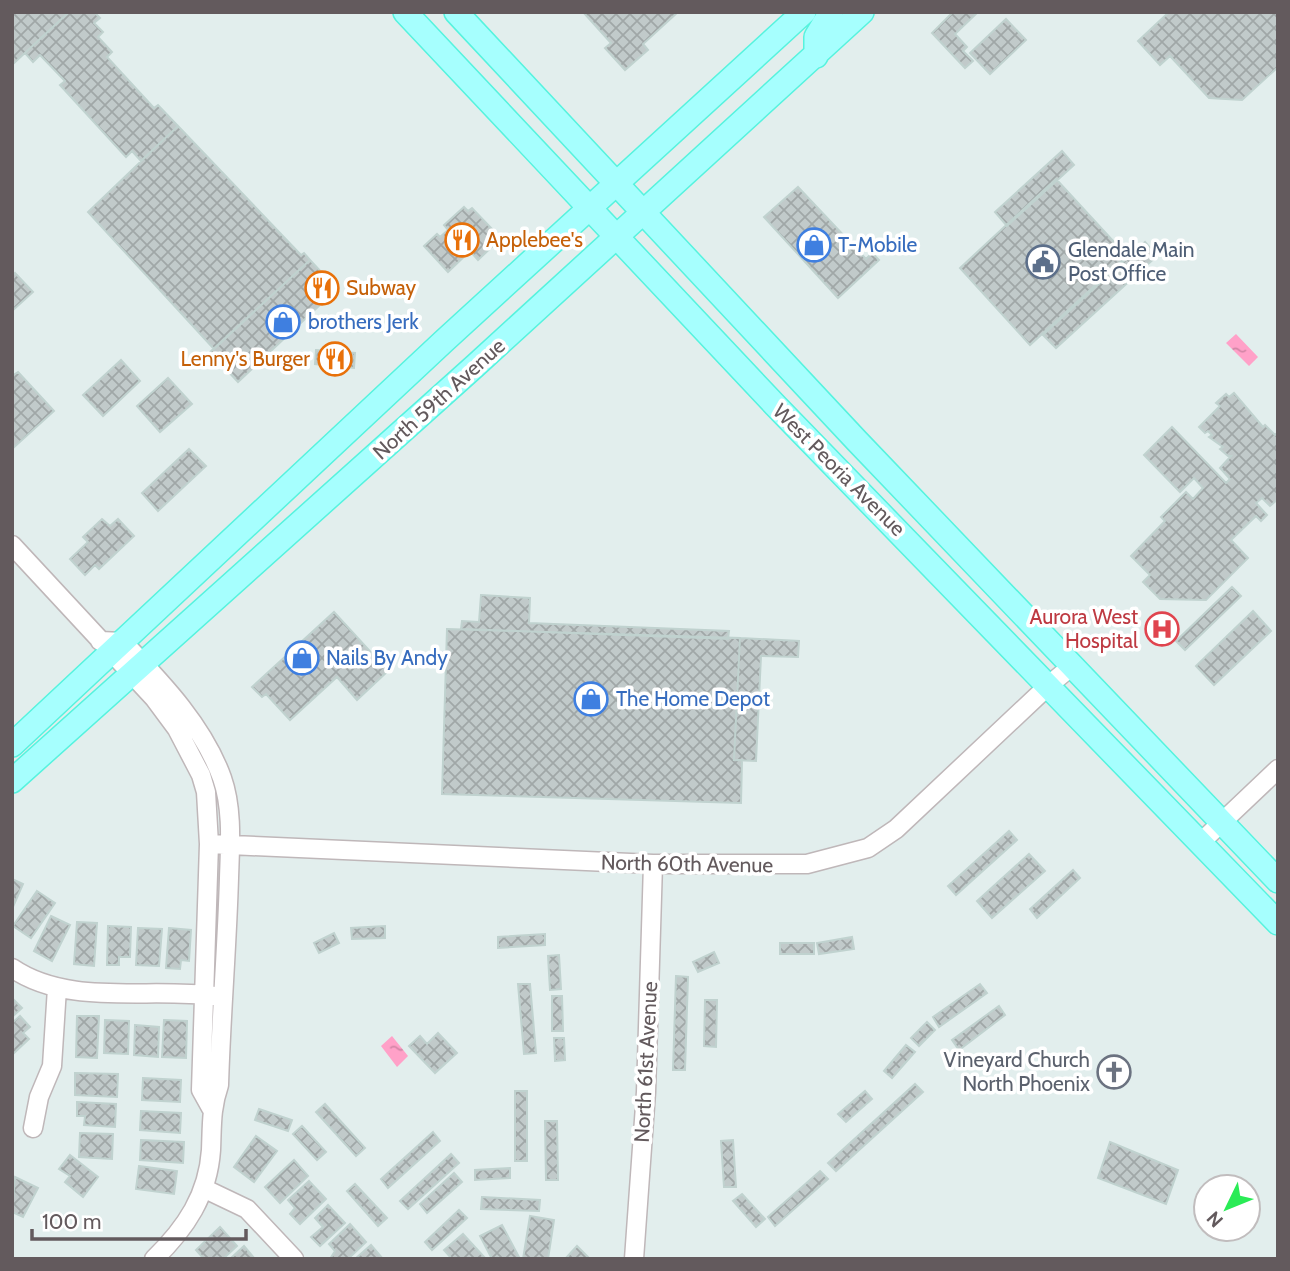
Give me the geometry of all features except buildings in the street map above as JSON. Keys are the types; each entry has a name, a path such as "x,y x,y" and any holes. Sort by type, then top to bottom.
{"main road":[{"name":"West Peoria Avenue","path":"405,12 615,239 1278,923"},
{"name":"West Peoria Avenue","path":"456,12 851,435 1278,881"},
{"name":"North 59th Avenue","path":"12,745 111,645 804,12"},
{"path":"816,56 816,37 831,12"},
{"name":"North 59th Avenue","path":"12,781 615,239 862,12"},
{"path":"827,458 851,435"}],"street":[{"path":"12,545 111,645 188,716 216,762 227,796 230,846 219,1085 211,1108 211,1151 203,1188 184,1228 154,1259"},
{"name":"North 60th Avenue","path":"209,845 653,864 784,866 831,860 868,848 913,817 1072,666"},
{"path":"138,670 177,729 201,775 208,809 201,1090 211,1108"},
{"path":"1200,843 1278,769"},
{"name":"North 61st Avenue","path":"634,1259 646,1092 653,864"},
{"path":"12,968 27,978 57,988 223,998"},
{"path":"33,1128 39,1097 52,1066 57,988"},
{"path":"203,1188 247,1209 295,1259"}],"water":[{"path":"1236,334 1258,357 1249,366 1226,343"},
{"path":"392,1036 408,1056 397,1067 381,1046"}],"place":[{"name":"Applebee's","path":"462,240"},
{"name":"T-Mobile","path":"814,245"},
{"name":"Glendale Main Post Office","path":"1043,262"},
{"name":"Subway","path":"322,288"},
{"name":"brothers Jerk","path":"283,322"},
{"name":"Lenny's Burger","path":"335,359"},
{"name":"Aurora West Hospital","path":"1162,629"},
{"name":"Nails By Andy","path":"302,658"},
{"name":"The Home Depot","path":"591,699"},
{"name":"Vineyard Church North Phoenix","path":"1114,1072"}]}
